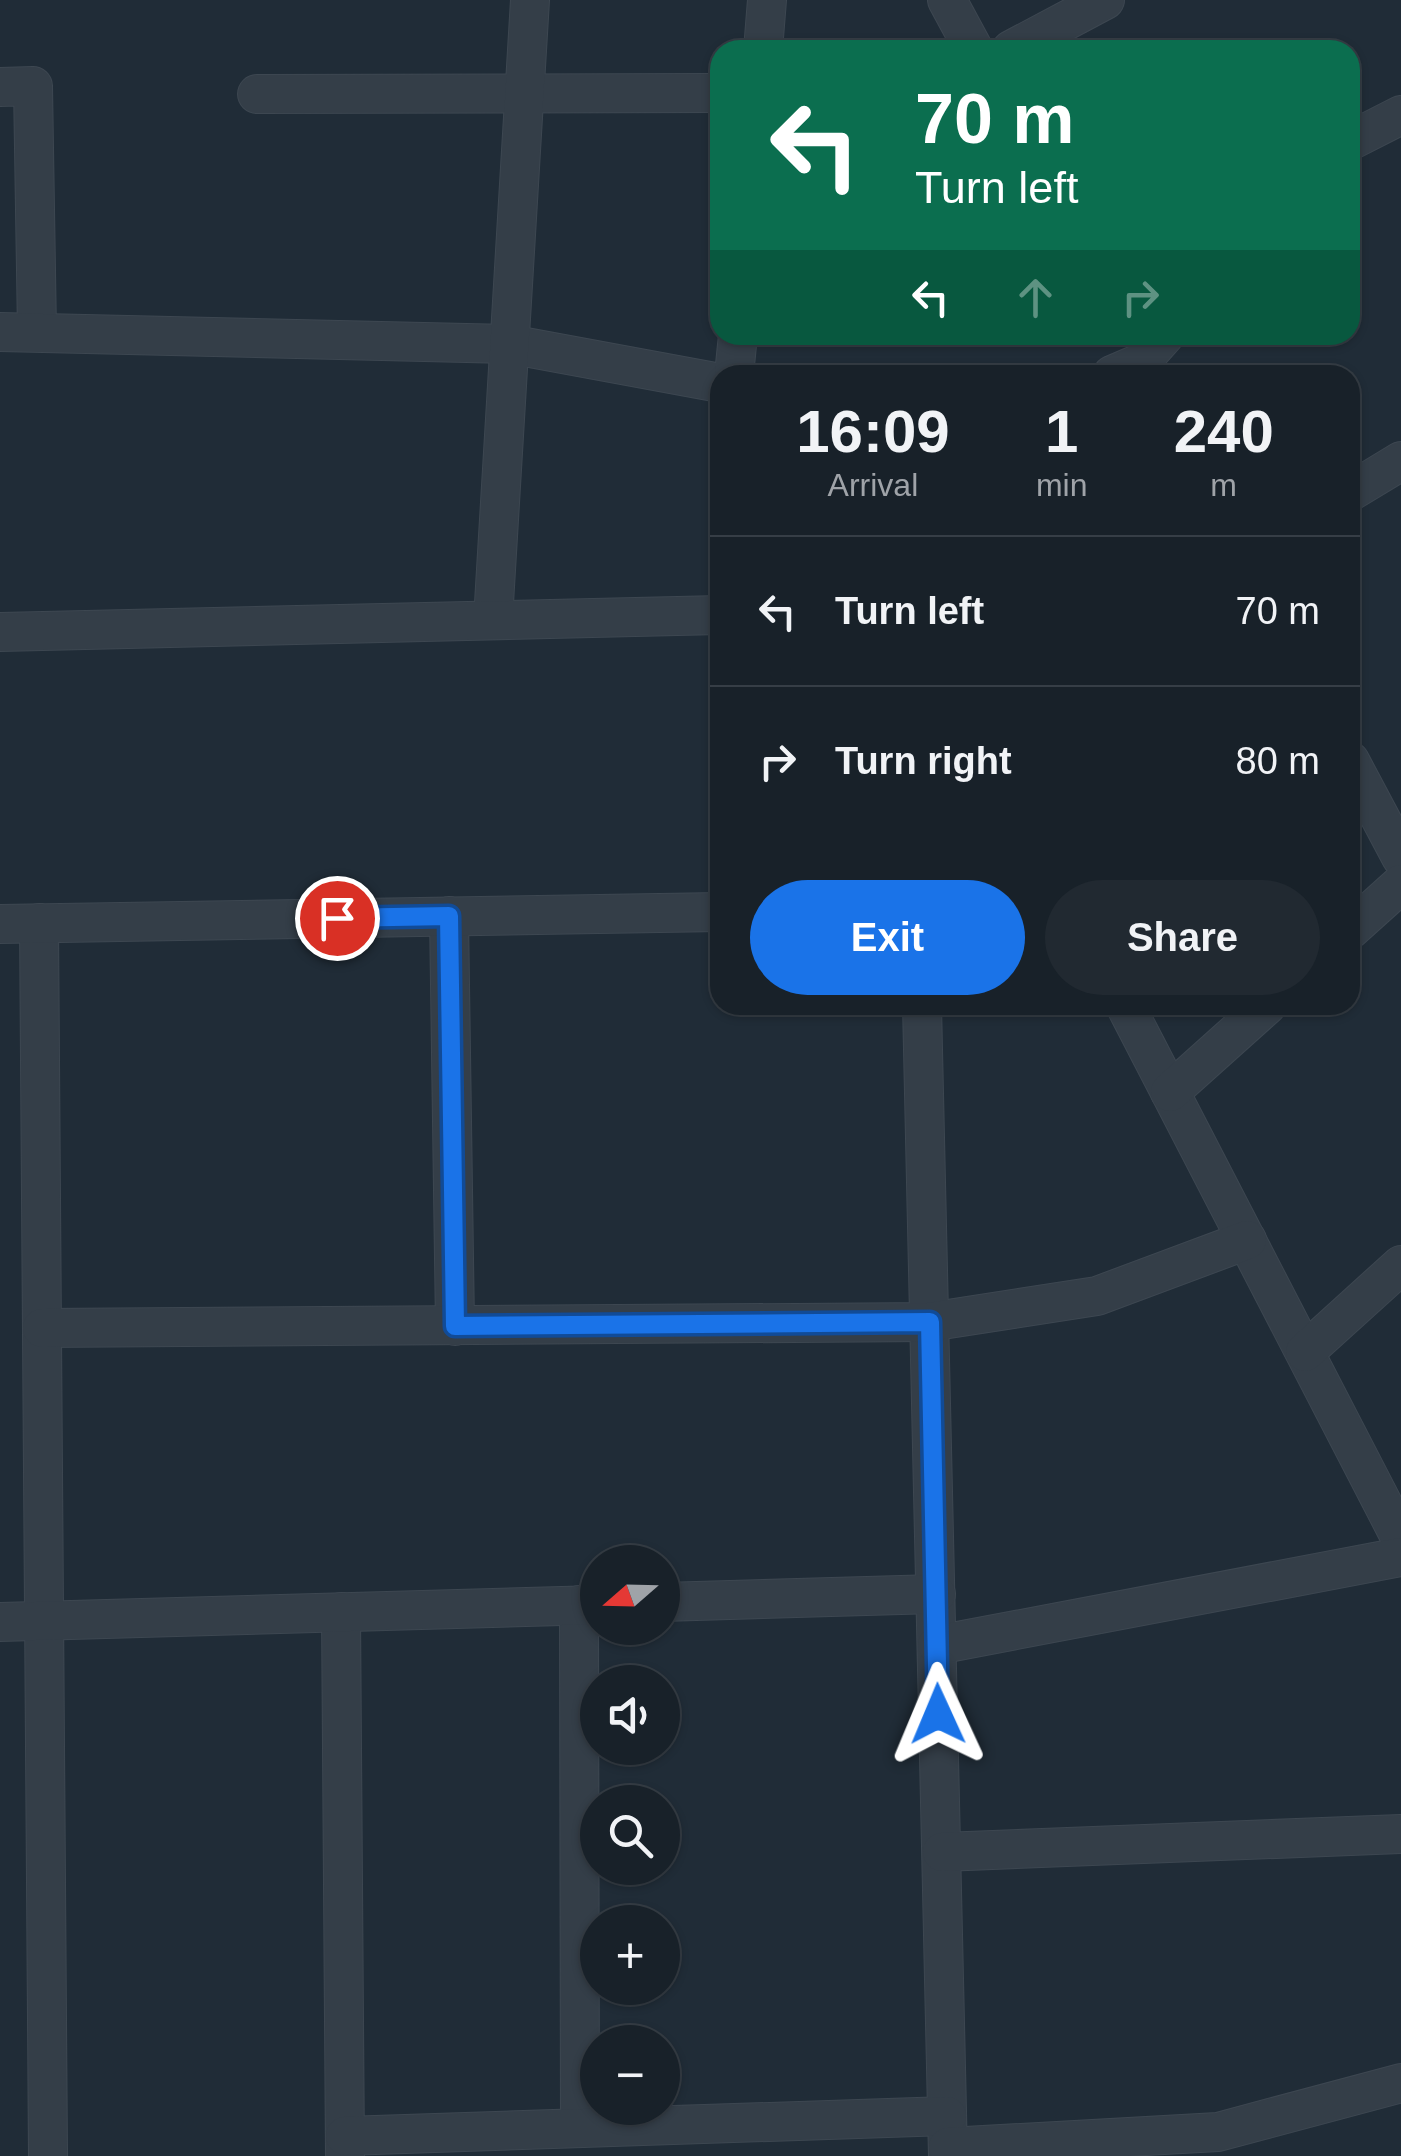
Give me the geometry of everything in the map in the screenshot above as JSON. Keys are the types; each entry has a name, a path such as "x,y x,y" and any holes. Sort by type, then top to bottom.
{"street":[{"path":"493,620 530,0"},
{"path":"764,40 767,0"},
{"path":"948,0 969,40"},
{"path":"1029,40 1106,0"},
{"path":"0,86 33,86 19,332 509,344 710,381"},
{"path":"257,94 710,93"},
{"path":"1360,136 1401,115"},
{"path":"1131,362 1152,345"},
{"path":"1360,486 1401,461"},
{"path":"0,632 710,615"},
{"path":"1360,780 1401,857"},
{"path":"1360,921 1401,884"},
{"path":"0,924 710,912"},
{"path":"449,916 455,1326"},
{"path":"39,923 48,2156"},
{"path":"922,1015 948,2140"},
{"path":"1130,1015 1401,1539"},
{"path":"1170,1092 1256,1015"},
{"path":"42,1328 930,1322 1097,1296 1246,1240"},
{"path":"1305,1352 1401,1265"},
{"path":"936,1644 1401,1558"},
{"path":"680,1601 936,1594"},
{"path":"0,1622 580,1605"},
{"path":"342,1612 345,2146 580,2128 1228,2144 1401,2083"},
{"path":"580,2128 587,1645"},
{"path":"942,1852 1401,1834"}],"route":[{"path":"337,918 449,916 455,1326 930,1322 938,1714"}]}
